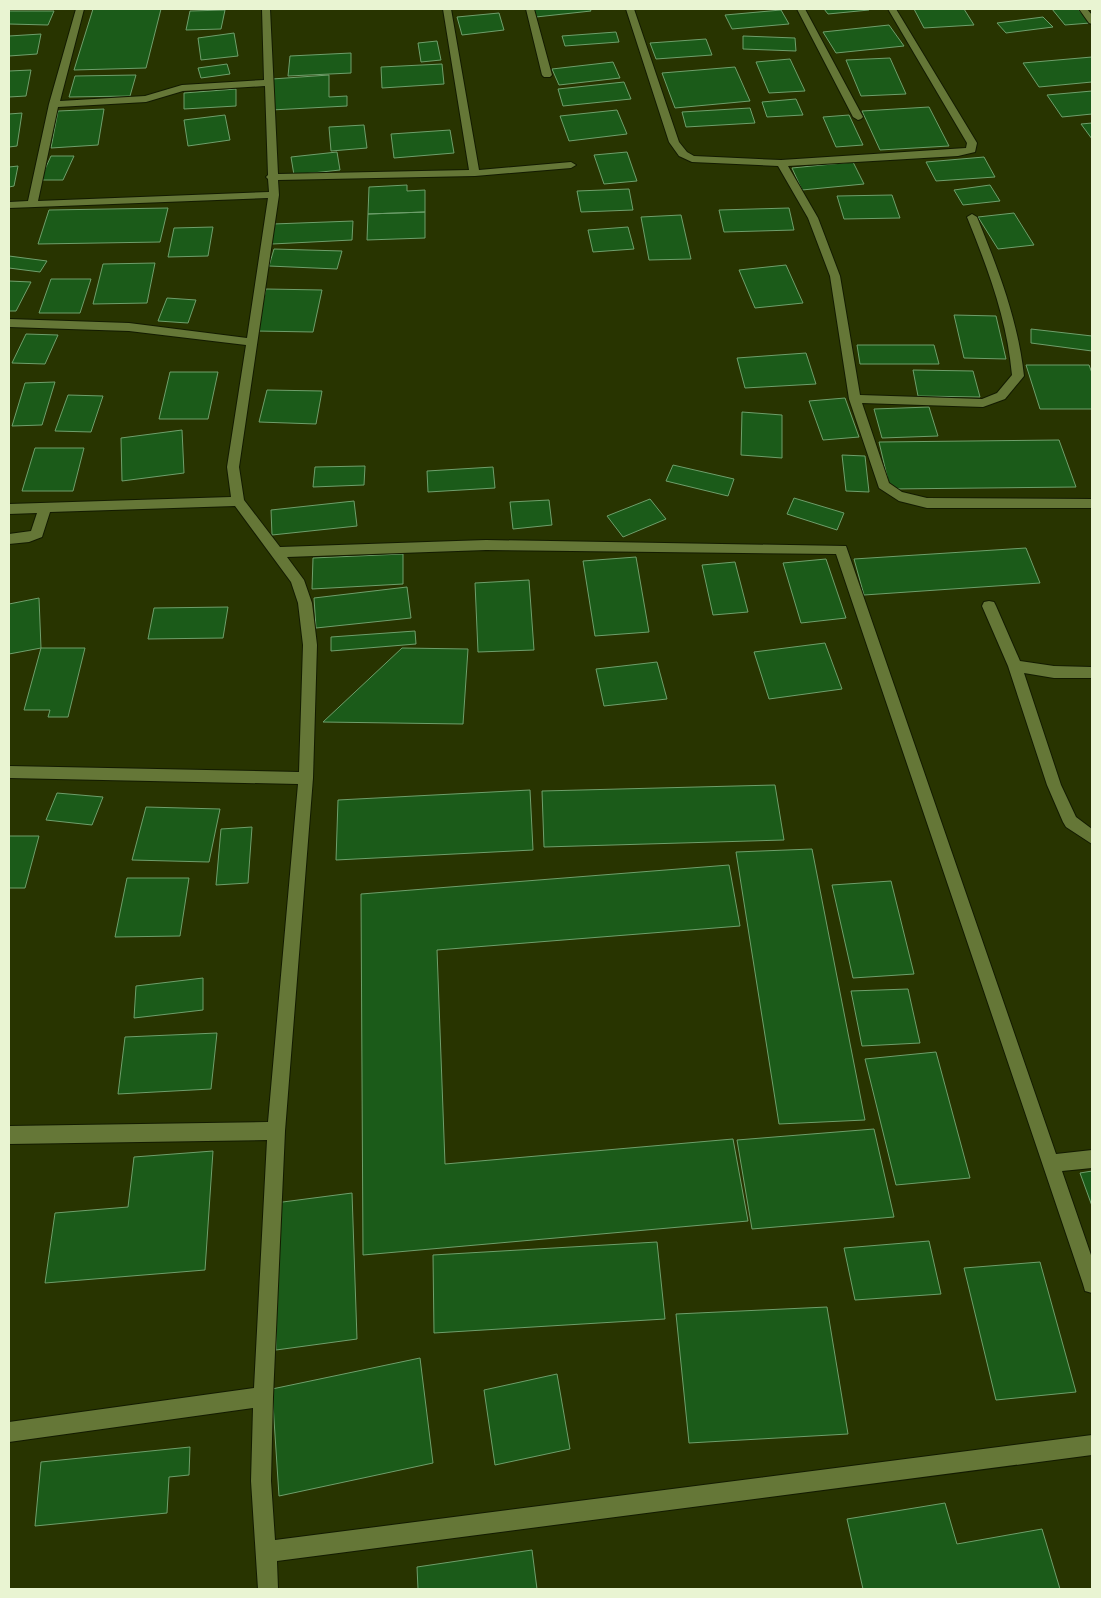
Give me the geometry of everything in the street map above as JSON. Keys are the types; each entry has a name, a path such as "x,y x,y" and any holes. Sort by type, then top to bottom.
{"street":[{"path":"32,205 54,104 80,9"},
{"path":"266,9 271,178 274,195 233,467 238,501 297,580 305,603 310,645 306,778 276,1131 263,1397 261,1481 268,1589"},
{"path":"447,9 474,173"},
{"path":"530,9 548,75"},
{"path":"630,9 674,142 683,154 698,160 781,163 958,153 971,150 972,143 892,9"},
{"path":"801,9 858,117"},
{"path":"1083,9 1092,21"},
{"path":"54,104 146,99 182,88 269,83"},
{"path":"781,163 812,218 825,246 835,276 854,399 883,484 900,498 927,503 1092,504"},
{"path":"271,178 474,173 572,165"},
{"path":"9,205 274,195"},
{"path":"854,399 983,403 1002,396 1018,376 1016,354 1007,309 972,217"},
{"path":"9,324 129,327 251,342"},
{"path":"9,509 238,501"},
{"path":"9,539 29,538 37,534 46,508"},
{"path":"277,552 486,546 841,550 1092,1284"},
{"path":"989,606 1015,666 1054,786 1070,822 1092,837"},
{"path":"1015,666 1054,672 1092,672"},
{"path":"9,772 306,778"},
{"path":"9,1135 276,1131"},
{"path":"1052,1163 1092,1159"},
{"path":"9,1432 263,1397"},
{"path":"266,1552 1092,1445"}],"building":[{"path":"93,9 161,9 146,68 74,70"},
{"path":"532,9 590,9 591,11 536,17"},
{"path":"824,9 869,9 869,10 828,14"},
{"path":"914,9 964,9 974,25 924,28"},
{"path":"1052,9 1078,9 1090,23 1065,25"},
{"path":"225,10 221,29 186,30 190,11"},
{"path":"781,10 789,24 732,29 725,15"},
{"path":"9,11 54,11 48,25 9,24"},
{"path":"499,13 504,30 462,35 457,17"},
{"path":"1043,17 1053,27 1006,33 997,23"},
{"path":"889,25 904,46 836,53 823,32"},
{"path":"616,32 619,42 565,46 562,36"},
{"path":"234,33 238,56 201,60 198,38"},
{"path":"41,34 37,54 9,56 9,36"},
{"path":"743,36 795,38 796,51 743,49"},
{"path":"706,39 712,55 656,59 650,43"},
{"path":"437,41 441,60 421,62 418,43"},
{"path":"351,53 351,73 288,76 290,56"},
{"path":"1092,57 1092,82 1039,87 1023,63"},
{"path":"890,58 906,94 861,96 846,60"},
{"path":"790,59 805,91 769,93 756,62"},
{"path":"613,62 620,78 559,85 552,69"},
{"path":"227,64 230,74 201,78 198,68"},
{"path":"442,64 444,84 382,88 381,67"},
{"path":"735,67 750,101 675,108 662,73"},
{"path":"31,70 26,96 9,97 9,71"},
{"path":"136,75 130,96 69,97 75,76"},
{"path":"329,75 329,97 347,96 347,106 271,110 272,79"},
{"path":"624,82 631,99 563,106 558,89"},
{"path":"236,89 236,106 184,109 184,93"},
{"path":"1092,91 1092,114 1062,117 1047,95"},
{"path":"796,99 803,115 767,117 762,102"},
{"path":"929,107 949,146 880,150 862,111"},
{"path":"750,108 755,123 686,127 682,112"},
{"path":"104,109 98,145 51,148 58,111"},
{"path":"617,110 627,134 569,141 560,116"},
{"path":"22,113 17,146 9,147 9,114"},
{"path":"225,115 230,140 188,146 184,120"},
{"path":"849,115 863,145 836,147 823,117"},
{"path":"1092,123 1092,139 1081,124"},
{"path":"364,125 367,148 331,151 329,127"},
{"path":"450,130 454,153 394,158 391,134"},
{"path":"337,152 340,170 294,175 291,157"},
{"path":"627,152 637,181 604,184 594,155"},
{"path":"51,156 74,156 63,180 40,180"},
{"path":"984,157 995,177 936,181 926,162"},
{"path":"853,162 864,184 802,190 792,168"},
{"path":"18,166 14,186 9,187 9,167"},
{"path":"407,185 407,191 425,190 425,212 368,214 369,187"},
{"path":"990,185 1000,201 963,205 954,190"},
{"path":"629,189 633,210 581,212 577,191"},
{"path":"892,195 900,218 844,219 837,196"},
{"path":"168,208 160,242 38,244 49,210"},
{"path":"789,208 794,230 724,232 719,210"},
{"path":"425,212 425,238 367,240 368,214"},
{"path":"1014,213 1034,245 998,249 978,217"},
{"path":"681,215 691,259 649,260 641,217"},
{"path":"353,221 352,240 272,244 273,224"},
{"path":"213,227 208,256 168,257 174,228"},
{"path":"628,227 634,249 593,252 588,230"},
{"path":"274,249 342,251 337,269 269,266"},
{"path":"9,256 47,261 40,272 9,268"},
{"path":"155,263 147,303 93,304 103,264"},
{"path":"786,265 803,303 755,308 739,270"},
{"path":"51,279 91,279 80,313 39,313"},
{"path":"9,281 31,282 16,311 9,311"},
{"path":"266,289 322,290 313,332 256,331"},
{"path":"167,298 196,300 188,323 158,321"},
{"path":"954,315 996,316 1006,359 964,358"},
{"path":"1031,329 1092,336 1092,351 1031,343"},
{"path":"26,334 58,335 45,364 12,363"},
{"path":"857,345 934,345 939,364 860,364"},
{"path":"806,353 816,384 745,388 737,358"},
{"path":"1026,365 1089,365 1092,373 1092,409 1040,409"},
{"path":"913,370 973,371 980,397 918,396"},
{"path":"170,372 218,372 208,419 159,419"},
{"path":"55,382 42,425 12,426 25,383"},
{"path":"267,390 322,391 316,424 259,422"},
{"path":"68,395 103,396 91,432 55,431"},
{"path":"845,398 859,437 823,440 809,401"},
{"path":"929,407 938,436 882,438 874,409"},
{"path":"742,412 782,415 782,458 741,455"},
{"path":"182,430 184,473 122,481 121,438"},
{"path":"1059,440 1076,487 890,489 879,442"},
{"path":"35,448 84,448 73,491 22,491"},
{"path":"842,455 865,456 869,492 846,491"},
{"path":"673,465 734,479 728,496 666,481"},
{"path":"365,466 364,485 313,487 315,467"},
{"path":"493,467 495,488 428,492 427,471"},
{"path":"794,498 844,513 837,530 787,514"},
{"path":"650,499 666,519 623,537 607,516"},
{"path":"549,500 552,525 513,529 510,502"},
{"path":"354,501 357,526 272,535 271,510"},
{"path":"1026,548 1040,583 864,595 854,559"},
{"path":"403,554 403,584 312,589 313,558"},
{"path":"636,557 649,632 595,636 583,561"},
{"path":"826,559 846,618 801,623 783,563"},
{"path":"735,562 748,612 713,615 702,565"},
{"path":"529,580 534,650 478,652 475,583"},
{"path":"407,587 411,618 316,628 314,598"},
{"path":"39,598 41,648 9,654 9,604"},
{"path":"228,607 223,638 148,639 154,608"},
{"path":"415,631 416,644 331,651 331,637"},
{"path":"825,643 842,689 769,699 754,652"},
{"path":"41,648 85,648 68,717 48,717 50,710 24,710"},
{"path":"402,648 468,649 463,724 323,722"},
{"path":"657,662 667,699 604,706 596,669"},
{"path":"775,785 784,840 544,847 542,791"},
{"path":"530,790 533,850 336,860 338,800"},
{"path":"57,793 103,797 92,825 46,820"},
{"path":"146,807 220,809 209,862 132,860"},
{"path":"252,827 248,883 216,885 221,829"},
{"path":"9,836 39,836 25,888 9,888"},
{"path":"812,849 865,1120 779,1124 736,852"},
{"path":"729,865 740,926 437,950 445,1164 733,1139 748,1221 363,1255 361,894"},
{"path":"127,878 189,878 180,936 115,937"},
{"path":"891,881 914,974 853,978 832,885"},
{"path":"203,978 203,1010 134,1018 136,986"},
{"path":"908,989 920,1043 862,1046 851,991"},
{"path":"217,1033 211,1089 118,1094 125,1037"},
{"path":"936,1052 970,1178 896,1185 865,1059"},
{"path":"874,1129 894,1217 752,1229 737,1140"},
{"path":"213,1151 205,1270 45,1283 55,1213 128,1207 134,1157"},
{"path":"1092,1171 1092,1206 1080,1173"},
{"path":"352,1193 357,1339 276,1350 275,1203"},
{"path":"929,1241 941,1294 855,1300 844,1248"},
{"path":"657,1242 665,1319 434,1333 433,1255"},
{"path":"1040,1262 1076,1392 996,1400 964,1268"},
{"path":"827,1307 848,1434 689,1443 676,1314"},
{"path":"420,1358 433,1463 279,1496 272,1389"},
{"path":"557,1374 570,1449 495,1465 484,1390"},
{"path":"190,1447 189,1475 169,1477 167,1513 35,1526 41,1462"},
{"path":"945,1503 957,1544 1042,1529 1060,1589 863,1589 847,1519"},
{"path":"532,1550 537,1589 418,1589 417,1567"}]}
